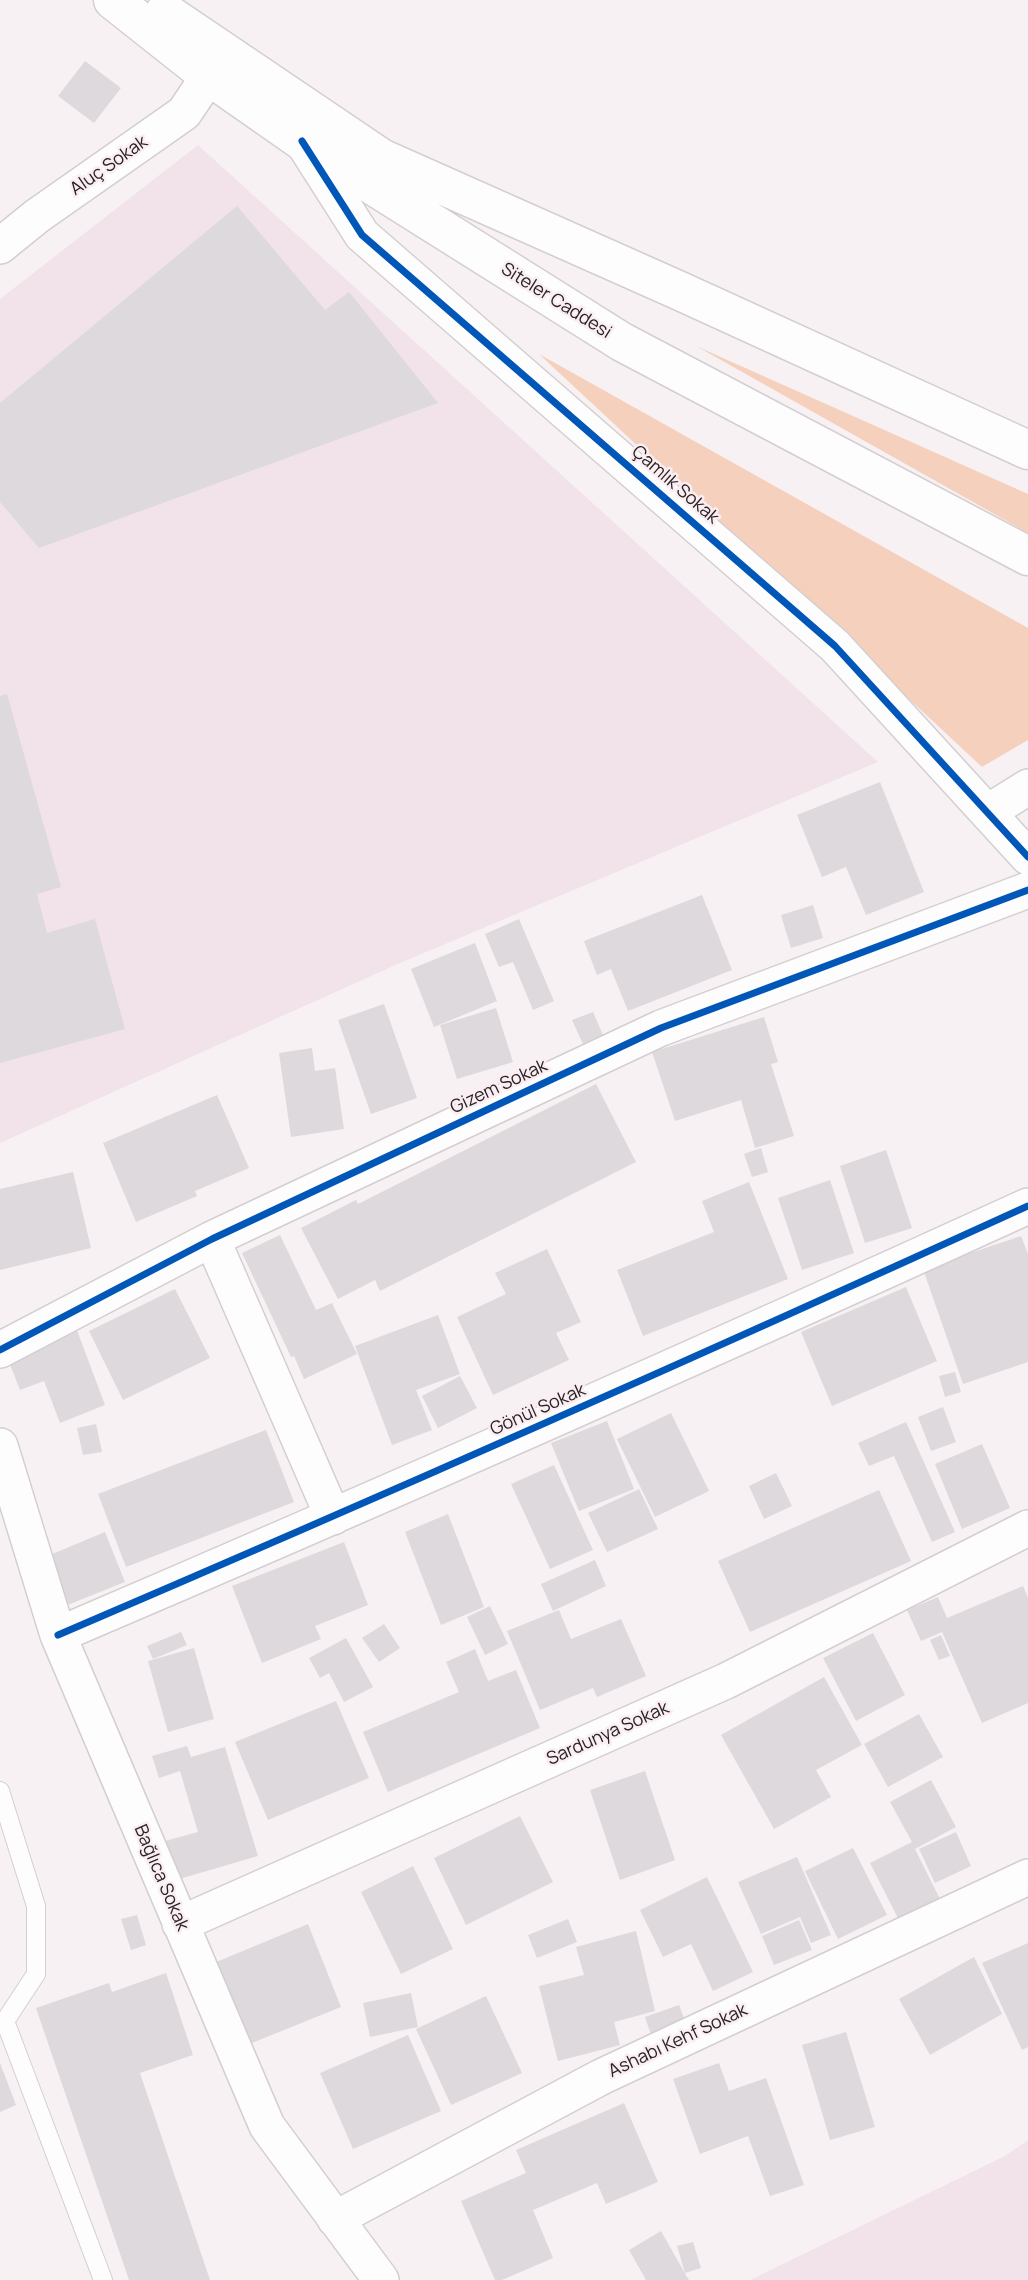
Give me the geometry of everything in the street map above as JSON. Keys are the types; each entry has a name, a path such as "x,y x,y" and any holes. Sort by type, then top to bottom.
{"main road":[{"name":"Siteler Caddesi","path":"113,0 209,76 302,141 622,342 1028,556"},
{"path":"152,0 166,13 380,158 667,285 1028,450"}],"street":[{"name":"Aluç Sokak","path":"0,246 37,216 184,113 209,76"},
{"name":"Çamlık Sokak","path":"302,141 362,235 835,646 1028,857"},
{"path":"988,812 1028,787"},
{"name":"Gizem Sokak","path":"0,1350 212,1239 661,1028 1028,890"},
{"name":"Gönül Sokak","path":"58,1635 706,1353 1028,1206"},
{"path":"212,1239 333,1517"},
{"name":"Bağlıca Sokak","path":"0,1446 58,1635 267,2126 381,2280"},
{"name":"Sardunya Sokak","path":"180,1924 726,1681 1028,1528"},
{"name":"Ashabı Kehf Sokak","path":"335,2218 601,2077 1028,1877"}],"lane":[{"path":"0,1791 36,1906 36,1974 3,2022 103,2280"}],"shaded area":[{"path":"198,145 878,762 400,963 0,1143 0,299"},
{"path":"696,346 1028,494 1028,533"},
{"path":"539,354 1028,628 1028,740 982,767"},
{"path":"1028,2140 1028,2280 750,2280 1005,2156"}],"building":[{"path":"85,61 121,88 94,123 58,96"},
{"path":"237,206 325,310 349,292 438,403 39,548 0,502 0,403"},
{"path":"7,694 61,887 37,894 47,933 95,919 125,1029 0,1063 0,696"},
{"path":"880,782 924,892 866,915 846,867 822,877 797,815"},
{"path":"702,895 732,970 628,1011 611,969 597,975 584,941"},
{"path":"813,905 823,938 791,948 781,915"},
{"path":"519,919 554,1001 533,1010 513,962 499,967 485,934"},
{"path":"475,943 497,1001 434,1027 411,969"},
{"path":"384,1004 417,1098 371,1114 338,1020"},
{"path":"496,1008 513,1062 457,1079 440,1025"},
{"path":"593,1012 603,1035 583,1044 572,1020"},
{"path":"764,1017 778,1062 771,1064 794,1136 755,1148 741,1100 675,1121 652,1052"},
{"path":"312,1048 315,1071 335,1068 344,1129 291,1137 279,1053"},
{"path":"596,1084 636,1162 380,1291 375,1280 338,1299 301,1228 356,1200 358,1204"},
{"path":"217,1095 249,1168 195,1191 197,1196 136,1222 103,1143"},
{"path":"761,1148 768,1172 752,1177 744,1154"},
{"path":"886,1150 912,1228 865,1243 840,1166"},
{"path":"73,1172 91,1248 0,1270 0,1189"},
{"path":"830,1180 854,1253 802,1270 778,1198"},
{"path":"749,1182 788,1279 643,1336 617,1270 714,1232 702,1201"},
{"path":"280,1235 316,1310 332,1303 357,1354 304,1379 242,1253"},
{"path":"1021,1236 1028,1254 1028,1362 963,1384 923,1269"},
{"path":"547,1249 581,1322 556,1333 569,1360 493,1395 457,1317 506,1294 495,1273"},
{"path":"906,1287 937,1361 832,1406 801,1332"},
{"path":"175,1289 210,1358 123,1400 89,1331"},
{"path":"438,1315 460,1374 416,1390 432,1430 392,1445 355,1346"},
{"path":"75,1325 105,1405 60,1423 44,1381 20,1390 5,1352"},
{"path":"955,1372 961,1392 945,1397 939,1376"},
{"path":"460,1376 477,1408 438,1428 422,1396"},
{"path":"943,1407 956,1442 931,1451 918,1417"},
{"path":"671,1413 709,1491 655,1517 617,1439"},
{"path":"607,1421 634,1489 579,1511 551,1443"},
{"path":"906,1422 955,1532 932,1542 894,1456 869,1466 858,1443"},
{"path":"96,1424 102,1452 83,1455 77,1428"},
{"path":"266,1430 294,1502 126,1567 98,1494"},
{"path":"982,1444 1010,1508 962,1529 935,1464"},
{"path":"554,1465 593,1550 550,1569 511,1484"},
{"path":"776,1473 792,1506 764,1519 749,1486"},
{"path":"639,1489 658,1529 607,1552 588,1513"},
{"path":"879,1490 911,1561 750,1632 718,1561"},
{"path":"448,1514 484,1607 441,1625 405,1532"},
{"path":"105,1532 125,1582 65,1606 45,1557"},
{"path":"344,1542 368,1605 315,1626 321,1639 262,1663 232,1586"},
{"path":"595,1560 606,1586 553,1611 541,1584"},
{"path":"1023,1586 1028,1598 1028,1703 982,1723 942,1632 921,1641 907,1610 938,1597 947,1618"},
{"path":"490,1606 508,1644 485,1655 467,1617"},
{"path":"559,1610 571,1639 621,1619 646,1676 597,1697 593,1688 540,1710 507,1631"},
{"path":"384,1624 400,1648 379,1662 362,1638"},
{"path":"181,1632 187,1645 153,1659 147,1646"},
{"path":"873,1633 905,1695 856,1721 823,1658"},
{"path":"941,1635 950,1656 939,1660 930,1640"},
{"path":"346,1638 373,1687 344,1702 329,1673 320,1678 309,1658"},
{"path":"194,1648 214,1719 168,1732 148,1661"},
{"path":"475,1649 488,1681 516,1670 540,1728 388,1792 363,1732 459,1692 446,1662"},
{"path":"824,1677 862,1745 816,1770 831,1797 774,1829 721,1735"},
{"path":"336,1701 369,1778 268,1820 235,1742"},
{"path":"919,1714 943,1757 888,1787 864,1744"},
{"path":"187,1746 191,1757 225,1747 258,1856 176,1880 165,1841 198,1832 180,1771 159,1778 152,1756"},
{"path":"645,1771 675,1860 620,1880 590,1790"},
{"path":"931,1780 956,1827 915,1849 944,1907 903,1928 870,1863 912,1842 890,1802"},
{"path":"520,1816 553,1882 466,1925 434,1858"},
{"path":"956,1832 971,1866 935,1883 919,1849"},
{"path":"853,1848 887,1915 838,1939 805,1871"},
{"path":"797,1857 831,1935 811,1943 800,1917 761,1934 738,1882"},
{"path":"413,1866 453,1949 401,1974 361,1892"},
{"path":"707,1877 753,1972 713,1991 691,1944 663,1957 640,1910"},
{"path":"137,1915 146,1945 131,1950 121,1919"},
{"path":"568,1919 577,1942 537,1958 528,1935"},
{"path":"799,1920 812,1950 774,1965 762,1936"},
{"path":"308,1924 341,2007 242,2047 209,1965"},
{"path":"636,1931 655,2011 614,2022 620,2045 558,2061 539,1986 584,1975 576,1947"},
{"path":"1028,1943 1028,2047 1022,2050 982,1963"},
{"path":"974,1957 1002,2014 930,2055 899,1999"},
{"path":"166,1973 193,2055 140,2073 210,2280 129,2280 36,2008 109,1983 112,1992"},
{"path":"411,1993 418,2027 370,2037 363,2003"},
{"path":"486,1996 522,2073 451,2105 416,2029"},
{"path":"679,2005 687,2026 652,2038 645,2017"},
{"path":"846,2032 875,2127 830,2140 802,2045"},
{"path":"408,2035 441,2111 353,2149 320,2073"},
{"path":"0,2063 16,2105 0,2112"},
{"path":"719,2063 729,2091 766,2078 804,2185 770,2196 748,2136 700,2154 673,2079"},
{"path":"624,2103 658,2182 606,2204 597,2183 533,2210 553,2258 502,2280 495,2280 461,2201 526,2173 516,2150"},
{"path":"661,2231 689,2280 646,2280 629,2250"},
{"path":"693,2242 701,2268 685,2273 677,2246"}],"cycle path":[{"path":"302,141 362,235 835,646 1028,857"},
{"path":"0,1350 212,1239 661,1028 1028,890"},
{"path":"58,1635 786,1316 1028,1206"}]}
